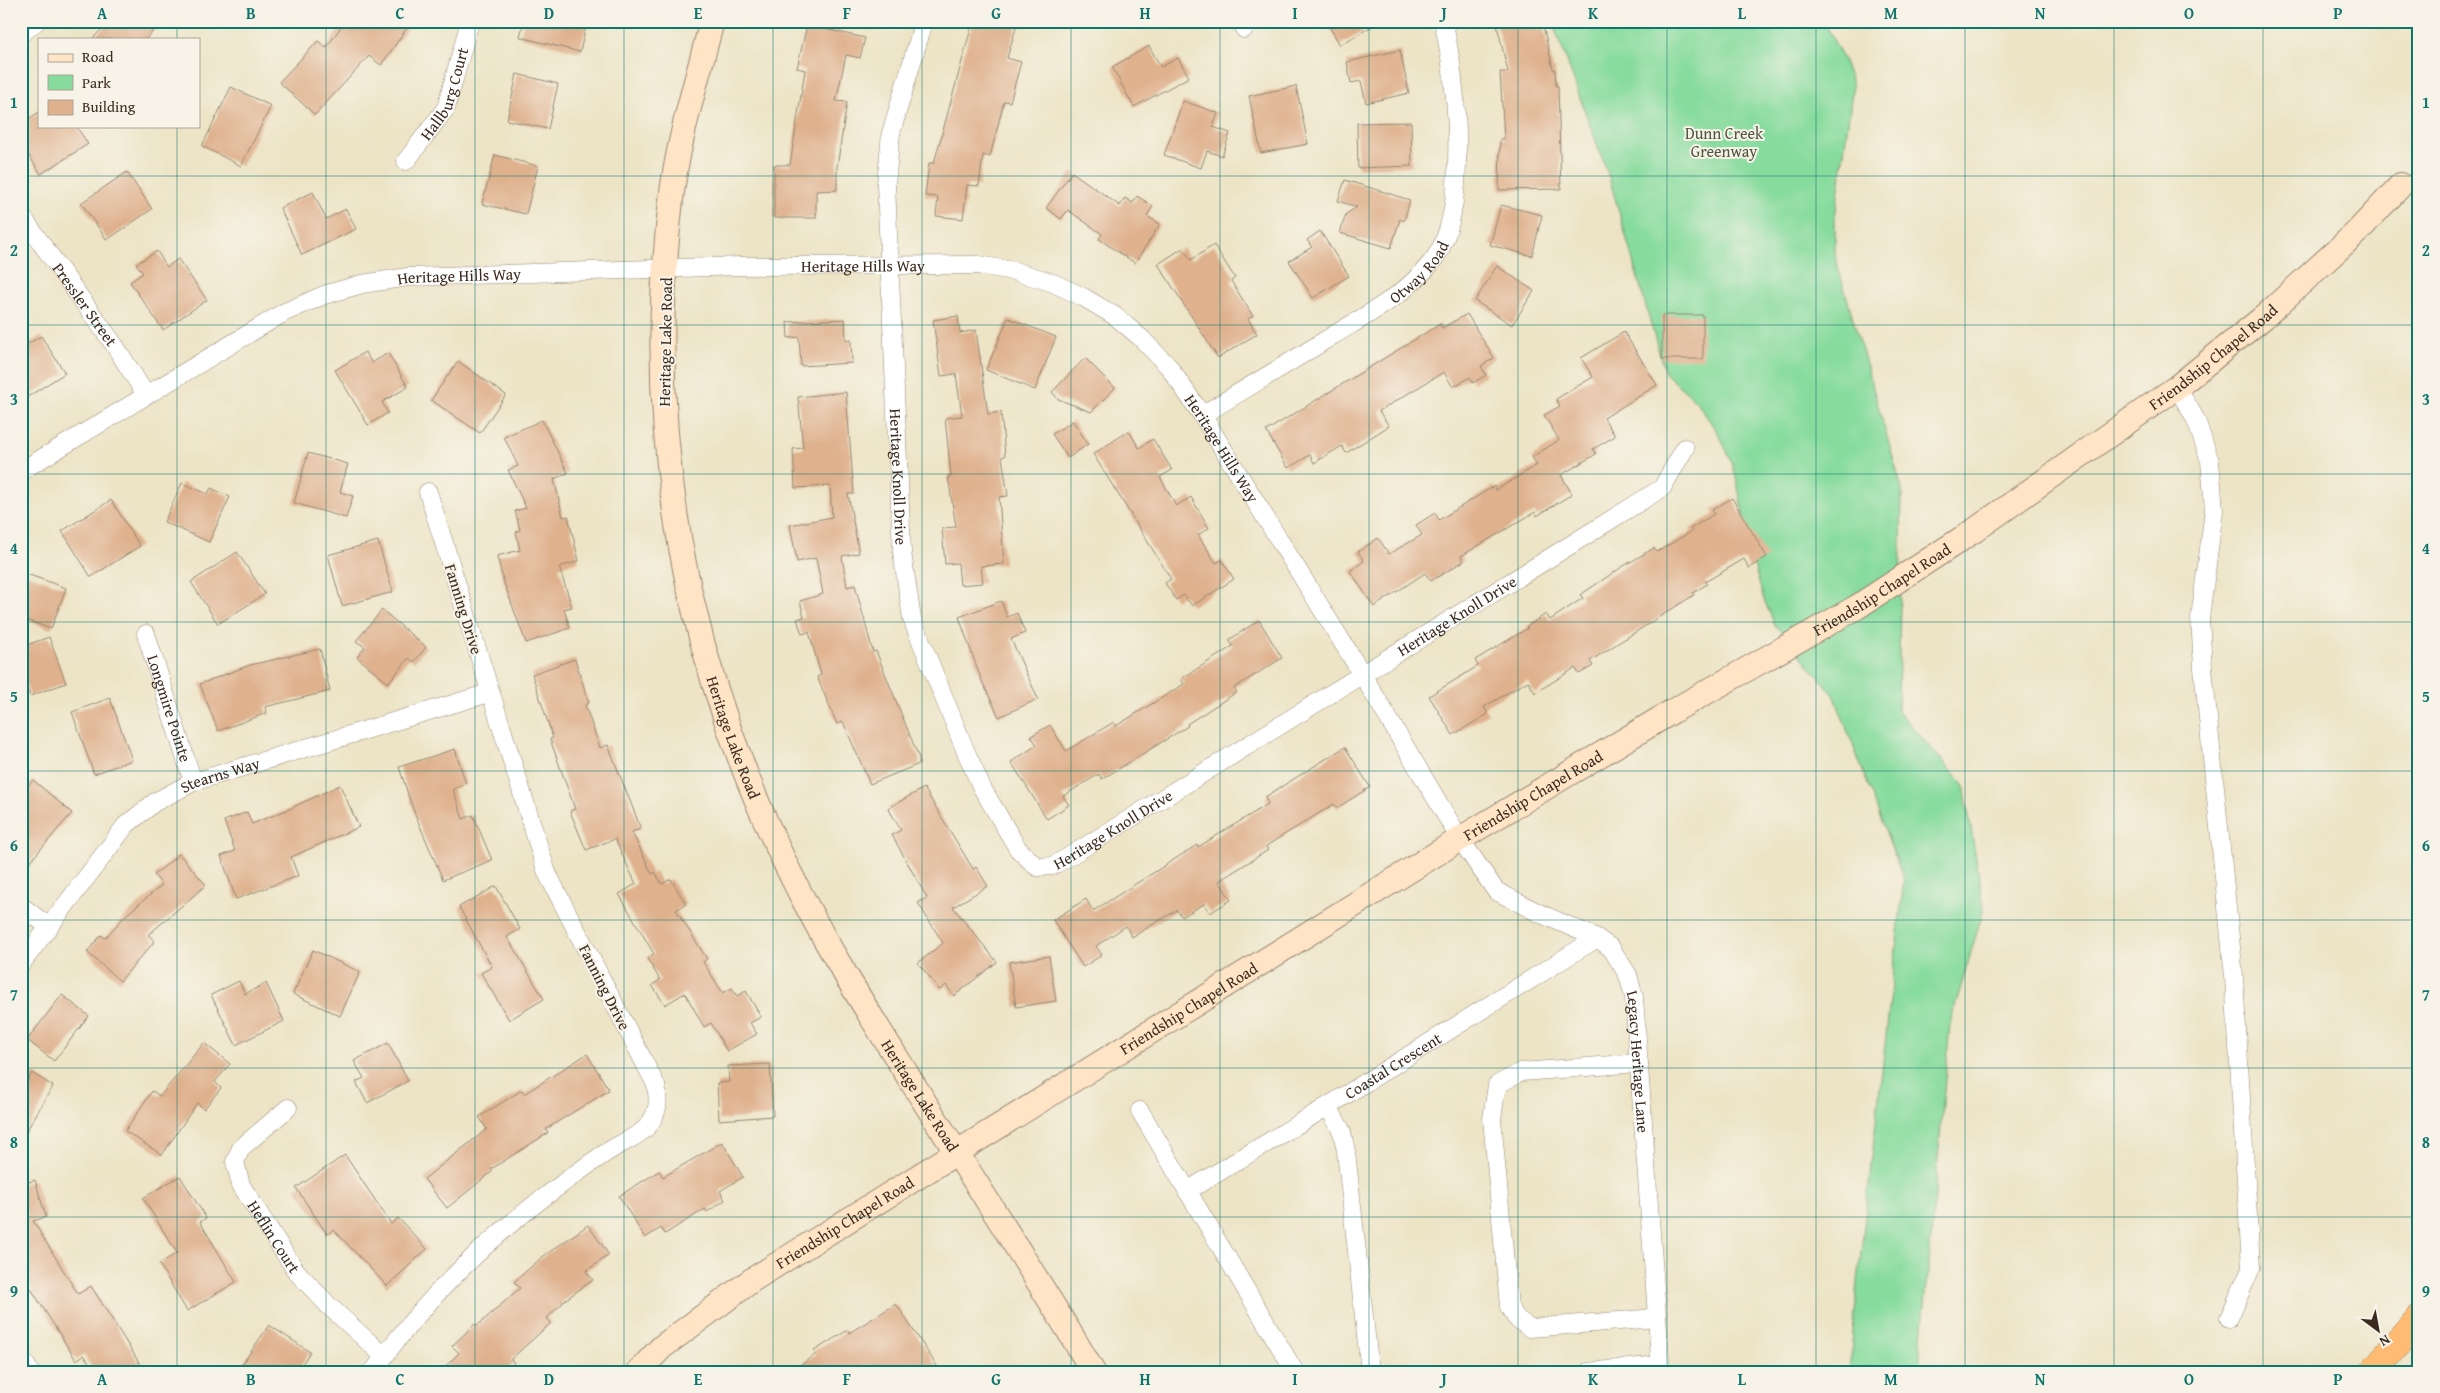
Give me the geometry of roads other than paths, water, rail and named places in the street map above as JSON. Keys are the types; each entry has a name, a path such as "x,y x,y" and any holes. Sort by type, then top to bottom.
{"highway":[{"path":"2373,1372 2419,1319"}],"street":[{"path":"21,34 37,21"},
{"name":"Hallburg Court","path":"406,161 446,108 470,21"},
{"name":"Heritage Lake Road","path":"712,21 680,145 671,200 662,366 665,438 680,547 708,667 738,758 780,853 840,966 958,1152 1093,1372"},
{"name":"Heritage Knoll Drive","path":"924,21 891,133 886,184 902,552 912,619 982,788 1018,849 1028,861 1037,867 1052,866 1065,859 1662,488 1685,448"},
{"name":"Otway Road","path":"1202,416 1378,308 1412,284 1435,257 1450,226 1455,200 1453,73 1444,21"},
{"name":"Friendship Chapel Road","path":"638,1372 662,1347 752,1280 1460,839 1673,711 1857,607 1975,530 2177,387 2264,317 2358,231 2401,185"},
{"name":"Pressler Street","path":"21,215 115,346 146,394"},
{"name":"Heritage Hills Way","path":"21,471 283,313 324,295 362,284 408,277 666,270 740,266 978,265 1014,271 1051,282 1083,297 1115,316 1141,338 1169,367 1202,416 1362,674 1460,839"},
{"path":"2177,387 2196,420 2210,461 2214,510 2200,618 2203,668 2234,977 2251,1268 2229,1318"},
{"name":"Fanning Drive","path":"373,1372 384,1356 463,1268 508,1226 560,1185 610,1150 645,1129 656,1116 659,1101 656,1085 547,873 428,492"},
{"name":"Longmire Pointe","path":"146,634 193,782"},
{"name":"Stearns Way","path":"21,964 126,825 155,802 193,782 490,693"},
{"name":"Legacy Heritage Lane","path":"1460,839 1496,891 1538,913 1597,938 1611,948 1628,975 1634,997 1661,1369"},
{"path":"21,906 48,926"},
{"name":"Coastal Crescent","path":"1187,1191 1328,1106 1597,938"},
{"path":"1639,1063 1520,1072 1497,1085 1492,1119 1508,1307 1517,1319 1530,1328 1657,1318"},
{"path":"1328,1106 1342,1132 1346,1150 1370,1372"},
{"name":"Heflin Court","path":"288,1108 241,1148 235,1162 241,1185 296,1271 384,1356"},
{"path":"1140,1111 1295,1372"},
{"path":"21,1357 30,1372"},
{"path":"1588,1372 1661,1369"}],"park label":[{"name":"Dunn Creek Greenway","path":"1724,142"}]}
